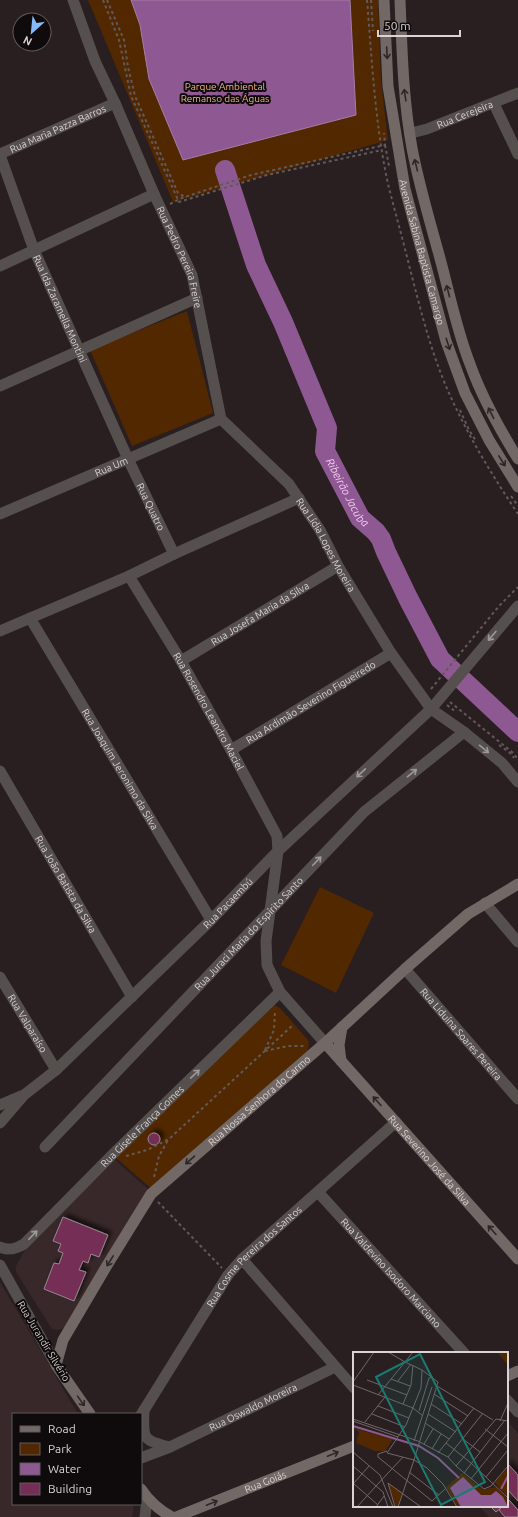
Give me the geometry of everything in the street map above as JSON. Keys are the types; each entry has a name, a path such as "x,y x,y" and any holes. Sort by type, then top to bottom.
{"main road":[{"name":"Avenida Sabina Baptista Camargo","path":"384,0 388,86 405,189 446,341 465,392 477,417 518,487"},
{"name":"Avenida Sabina Baptista Camargo","path":"400,0 403,87 411,133 412,150 424,198 461,339 474,376 489,409 518,459"},
{"name":"Rua Nossa Senhora do Carmo","path":"56,1365 63,1340 151,1194 325,1043 405,969 468,914 518,884"},
{"path":"341,1061 339,1045 342,1027"},
{"name":"Rua Severino José da Silva","path":"325,1043 518,1259"},
{"name":"Rua Jurandir Silvério","path":"56,1365 89,1413"},
{"path":"508,1376 518,1371"},
{"name":"Rua Goiás","path":"176,1517 353,1446"},
{"path":"144,1494 162,1511 172,1517"}],"street":[{"name":"Rua Pedro Pereira Freire","path":"73,0 95,61 115,103 160,208 192,275 221,418"},
{"name":"Rua Cerejeira","path":"411,133 427,129 494,104 518,93"},
{"name":"Rua Maria Pazza Barros","path":"0,154 115,103"},
{"path":"494,104 518,154"},
{"name":"Rua Ida Zaramella Montini","path":"0,154 34,250 128,458"},
{"path":"0,266 154,194"},
{"path":"0,386 197,298"},
{"path":"221,418 289,484 299,498"},
{"name":"Rua Um","path":"0,514 221,418"},
{"name":"Rua Quatro","path":"128,458 174,554"},
{"name":"Rua Lídia Lopes Moreira","path":"0,631 129,576 174,554 299,498 320,530 338,566 391,653 431,708 464,732 502,763 518,782"},
{"name":"Rua Josefa Maria da Silva","path":"181,661 338,566"},
{"name":"Rua Rosendro Leandro Maciel","path":"129,576 181,661 231,750 277,836 278,851"},
{"name":"Rua Pacaembú","path":"0,1123 24,1096 56,1070 132,997 211,920 278,851 431,708 518,606"},
{"name":"Rua Joaquim Jeronimo da Silva","path":"30,618 211,920"},
{"name":"Rua Ardimão Severino Figueiredo","path":"231,750 391,653"},
{"name":"Rua Juraci Maria do Espírito Santo","path":"45,1147 364,812 464,732"},
{"name":"Rua João Batista da Silva","path":"0,771 132,997"},
{"name":"Rua Severino José da Silva","path":"278,851 266,941 267,964 280,992 325,1043"},
{"path":"485,903 518,942"},
{"name":"Rua Liduína Soares Pereira","path":"405,969 518,1099"},
{"name":"Rua Valparaíso","path":"0,977 56,1070"},
{"name":"Rua Gisele França Gomes","path":"0,1247 9,1250 16,1249 24,1244 114,1153 280,992"},
{"name":"Rua Pacaembú","path":"0,1105 24,1096"},
{"name":"Rua Cosme Pereira dos Santos","path":"143,1413 228,1275 242,1259 396,1122"},
{"name":"Rua Valdevino Isodoro Marciano","path":"318,1192 463,1352"},
{"path":"242,1259 353,1387"},
{"name":"Rua Jurandir Silvério","path":"0,1265 56,1365"},
{"name":"Rua Oswaldo Moreira","path":"142,1458 170,1447 335,1367"},
{"path":"508,1401 518,1412"},
{"path":"143,1413 144,1435 147,1440 170,1447"},
{"path":"144,1494 145,1517"}],"path":[{"path":"103,0 119,40 131,96 178,200"},
{"path":"108,0 124,40 128,67 135,96 178,193 185,197"},
{"path":"367,0 376,99 382,145"},
{"path":"371,0 374,37"},
{"path":"160,208 201,191 251,175 385,145 383,129"},
{"path":"178,200 179,202 267,175 382,150"},
{"path":"518,587 500,606 431,689 444,694 512,752 518,759"},
{"path":"444,694 461,716"},
{"path":"478,730 510,753 518,764"},
{"path":"264,1051 274,1030 275,1008"},
{"path":"121,1156 143,1152 169,1139 293,1025"},
{"path":"264,1051 288,1046 308,1047"},
{"path":"154,1179 159,1156 169,1139"},
{"path":"151,1194 228,1275"}],"shaded area":[{"path":"115,1160 149,1190 64,1328 58,1330 52,1329 16,1272 16,1266 25,1250"},
{"path":"0,1282 77,1413 12,1413 12,1505 133,1505 134,1507 132,1517 0,1517"},
{"path":"508,1422 518,1433 518,1517 489,1517 480,1507 508,1507"}],"green space":[{"name":"Parque Ambiental Remanso das Águas","path":"88,0 378,0 381,81 388,140 173,202"},
{"path":"187,311 213,413 132,446 90,350"},
{"path":"320,887 374,913 336,993 281,965"},
{"path":"274,1005 280,1008 308,1040 308,1050 152,1189 116,1158"}],"water":[{"name":"Parque Ambiental Remanso das Águas","path":"131,0 350,0 356,115 183,160 149,79 140,25"}],"building":[{"path":"154,1133 158,1135 160,1139 158,1143 154,1145 150,1143 148,1139 150,1135"},
{"path":"63,1217 108,1235 99,1257 91,1254 88,1263 83,1261 79,1270 86,1272 74,1301 44,1289 54,1263 59,1264 63,1253 58,1251 61,1244 53,1241"},
{"path":"508,1464 518,1475 518,1501 508,1490"},
{"path":"509,1500 518,1510 518,1517 505,1517 499,1510 502,1507 508,1507"},
{"path":"491,1507 502,1507 496,1512"}],"waterway":[{"name":"Ribeirão Jacuba","path":"225,170 256,265 283,322 327,428 325,451 360,518 376,532 381,539 408,598 440,659 518,732"}]}
